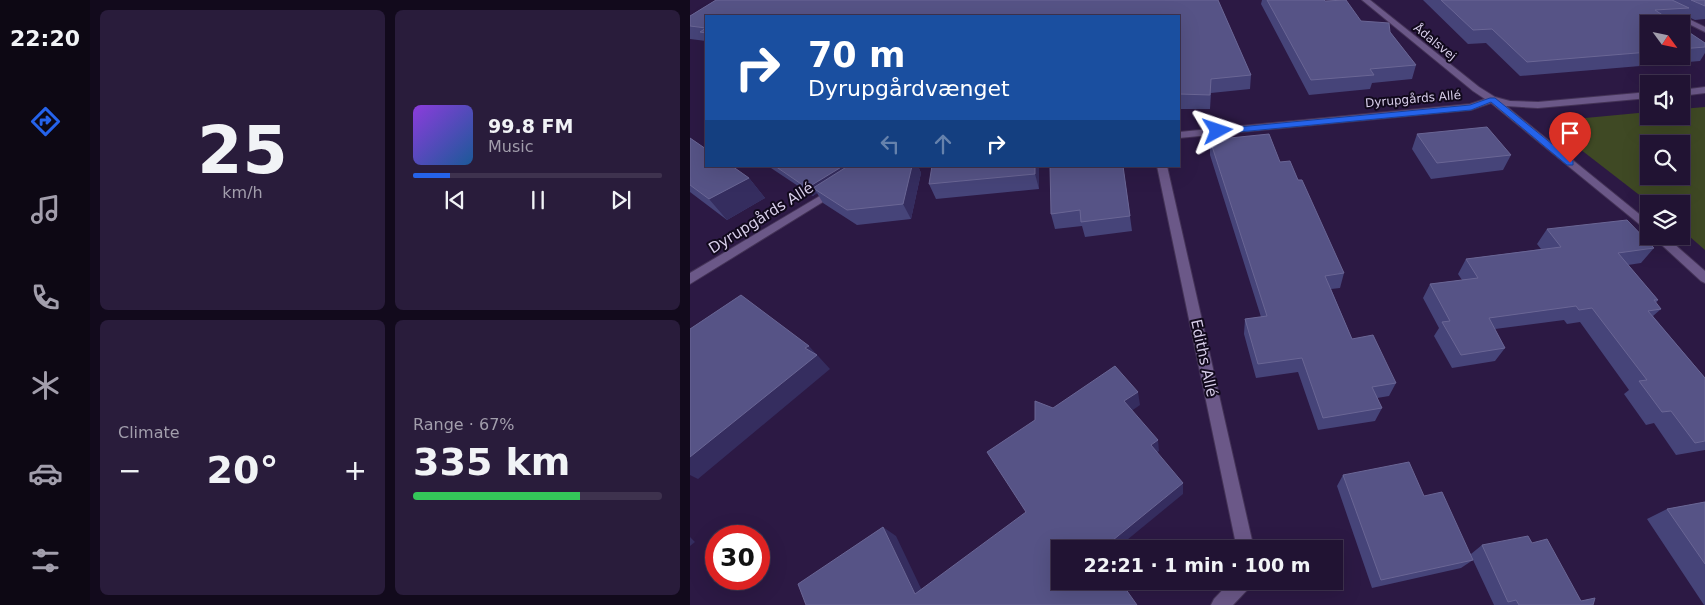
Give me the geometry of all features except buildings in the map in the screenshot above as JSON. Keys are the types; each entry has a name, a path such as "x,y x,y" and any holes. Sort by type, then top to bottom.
{"street":[{"name":"Ådalsvej","path":"1366,0 1476,89 1492,99 1640,221"},
{"path":"1645,0 1705,30"},
{"path":"1690,91 1705,90"},
{"path":"1492,99 1509,104 1538,106 1640,97"},
{"name":"Dyrupgårds Allé","path":"1180,135 1471,107 1492,99"},
{"name":"Ediths Allé","path":"1162,167 1244,540"},
{"name":"Dyrupgårds Allé","path":"690,279 848,182"},
{"path":"1668,245 1705,278"},
{"path":"1220,605 1235,590"}],"green space":[{"path":"1705,107 1705,250 1690,237 1690,195 1640,195 1558,132 1564,120 1640,113 1640,125 1690,125 1690,108"}],"route":[{"path":"1218,131 1471,107 1492,99 1570,163"}]}
